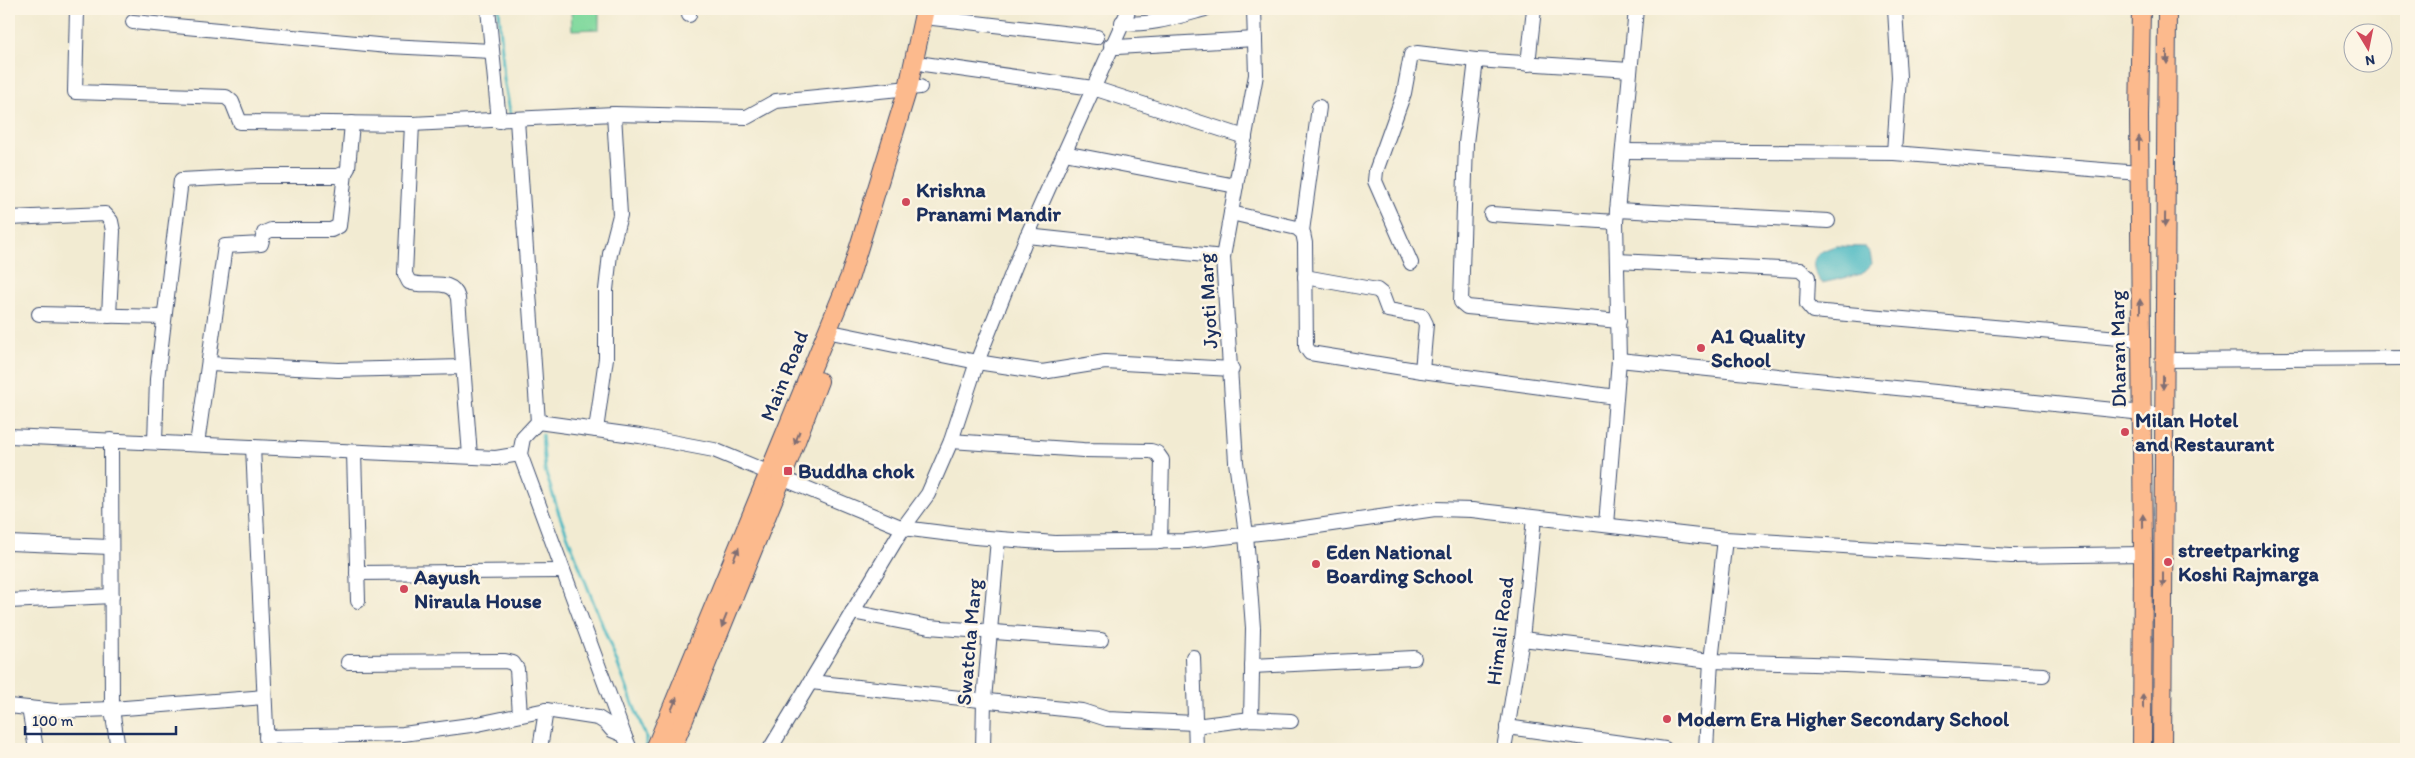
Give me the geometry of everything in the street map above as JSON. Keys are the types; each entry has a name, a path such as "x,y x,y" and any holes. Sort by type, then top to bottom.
{"main road":[{"name":"Dharan Marg","path":"2141,9 2139,173 2143,554 2142,749"},
{"name":"Dharan Marg","path":"2162,749 2163,360 2167,9"},
{"name":"Main Road","path":"672,749 850,276 914,88 924,64 931,12"},
{"name":"Main Road","path":"655,749 836,334 887,198 931,12"}],"street":[{"path":"77,9 75,92 226,97 232,102 240,122 412,124 614,114 747,117 776,101 914,88"},
{"path":"488,9 499,121"},
{"path":"770,749 903,528 928,494 951,441 977,362 1027,236 1111,45 1129,9"},
{"path":"1122,22 1131,25 1205,9"},
{"name":"Jyoti Marg","path":"1251,720 1253,628 1246,534 1236,462 1232,370 1223,257 1256,75 1254,9"},
{"path":"1528,64 1534,9"},
{"path":"1606,525 1619,360 1617,216 1636,9"},
{"path":"1894,153 1899,77 1895,9"},
{"path":"931,12 1097,37"},
{"path":"133,22 388,46 492,51"},
{"path":"1111,45 1117,47 1255,39"},
{"path":"1411,263 1375,181 1376,171 1404,93 1409,58 1417,53 1476,60 1630,70"},
{"path":"1476,60 1466,143 1461,302 1467,307 1619,321"},
{"path":"924,64 1093,88 1245,137"},
{"path":"1320,107 1302,232 1305,244 1305,340 1308,352 1422,371 1616,397"},
{"path":"596,430 606,358 606,290 610,254 620,215 614,114"},
{"path":"517,120 538,422 522,438 520,454 630,749"},
{"path":"197,444 225,246 261,244 264,233 271,230 331,230 339,226 345,172 348,168 352,123"},
{"path":"412,124 405,274 409,282 417,285 450,286 456,290 464,367 470,456"},
{"path":"1623,151 1894,153 2139,173"},
{"path":"1064,153 1236,186"},
{"path":"155,442 157,380 163,317 176,236 181,180 259,176 338,176 345,172"},
{"path":"1231,213 1297,228 1302,232"},
{"path":"9,218 105,214 111,221 112,231 109,316"},
{"path":"1491,214 1828,221"},
{"path":"1027,236 1223,257"},
{"path":"1617,261 1800,270 1808,277 1807,304 1813,311 2140,340"},
{"path":"1305,277 1377,290 1382,294 1388,310 1422,316 1426,324 1422,371"},
{"path":"39,314 163,317"},
{"path":"836,334 977,362 1042,372 1105,362 1232,370"},
{"path":"2163,360 2406,358"},
{"path":"1619,360 2164,415"},
{"path":"208,364 338,370 464,367"},
{"path":"538,422 714,450 903,528 1055,543 1187,542 1297,529 1435,509 1472,510 1724,539 2011,556 2143,554"},
{"path":"9,436 496,458 520,454"},
{"path":"111,440 112,709 118,749"},
{"path":"951,441 1082,450 1151,451 1158,453 1162,460 1160,542"},
{"path":"253,447 266,743 403,734 478,724 546,710 598,718 612,730 624,735"},
{"path":"354,452 358,601"},
{"name":"Himali Road","path":"1504,749 1522,639 1534,518"},
{"name":"Swatcha Marg","path":"983,749 984,700 998,538"},
{"path":"1706,749 1711,661 1724,539"},
{"path":"9,543 110,547"},
{"path":"358,573 563,571"},
{"path":"9,601 112,596"},
{"path":"852,612 929,627 1101,640"},
{"path":"1522,639 1711,661 1845,665 2043,675"},
{"path":"1193,657 1196,749"},
{"path":"1252,666 1414,658"},
{"path":"348,662 506,661 513,663 517,669 520,715"},
{"path":"811,682 1082,711 1107,719 1195,724 1251,720 1291,721"},
{"path":"9,706 56,711 112,709 264,697"},
{"path":"30,708 36,749"},
{"path":"540,749 546,710"},
{"path":"1508,728 1649,749 1666,749"},
{"path":"2162,749 2170,749"}],"green space":[{"path":"571,9 599,9 599,29 572,30"}],"water":[{"path":"1837,246 1865,247 1870,253 1872,264 1862,274 1822,283 1814,269 1815,259 1823,251"}],"waterway":[{"path":"499,9 504,79 511,116"},
{"path":"542,435 545,470 559,514 646,737 646,749"}],"place":[{"name":"Krishna Pranami Mandir","path":"906,202"},
{"name":"A1 Quality School","path":"1701,348"},
{"name":"Milan Hotel and Restaurant","path":"2125,432"},
{"name":"Buddha chok","path":"788,471"},
{"name":"streetparking Koshi Rajmarga","path":"2168,562"},
{"name":"Eden National Boarding School","path":"1316,564"},
{"name":"Aayush Niraula House","path":"404,589"},
{"name":"Modern Era Higher Secondary School","path":"1667,719"}]}
